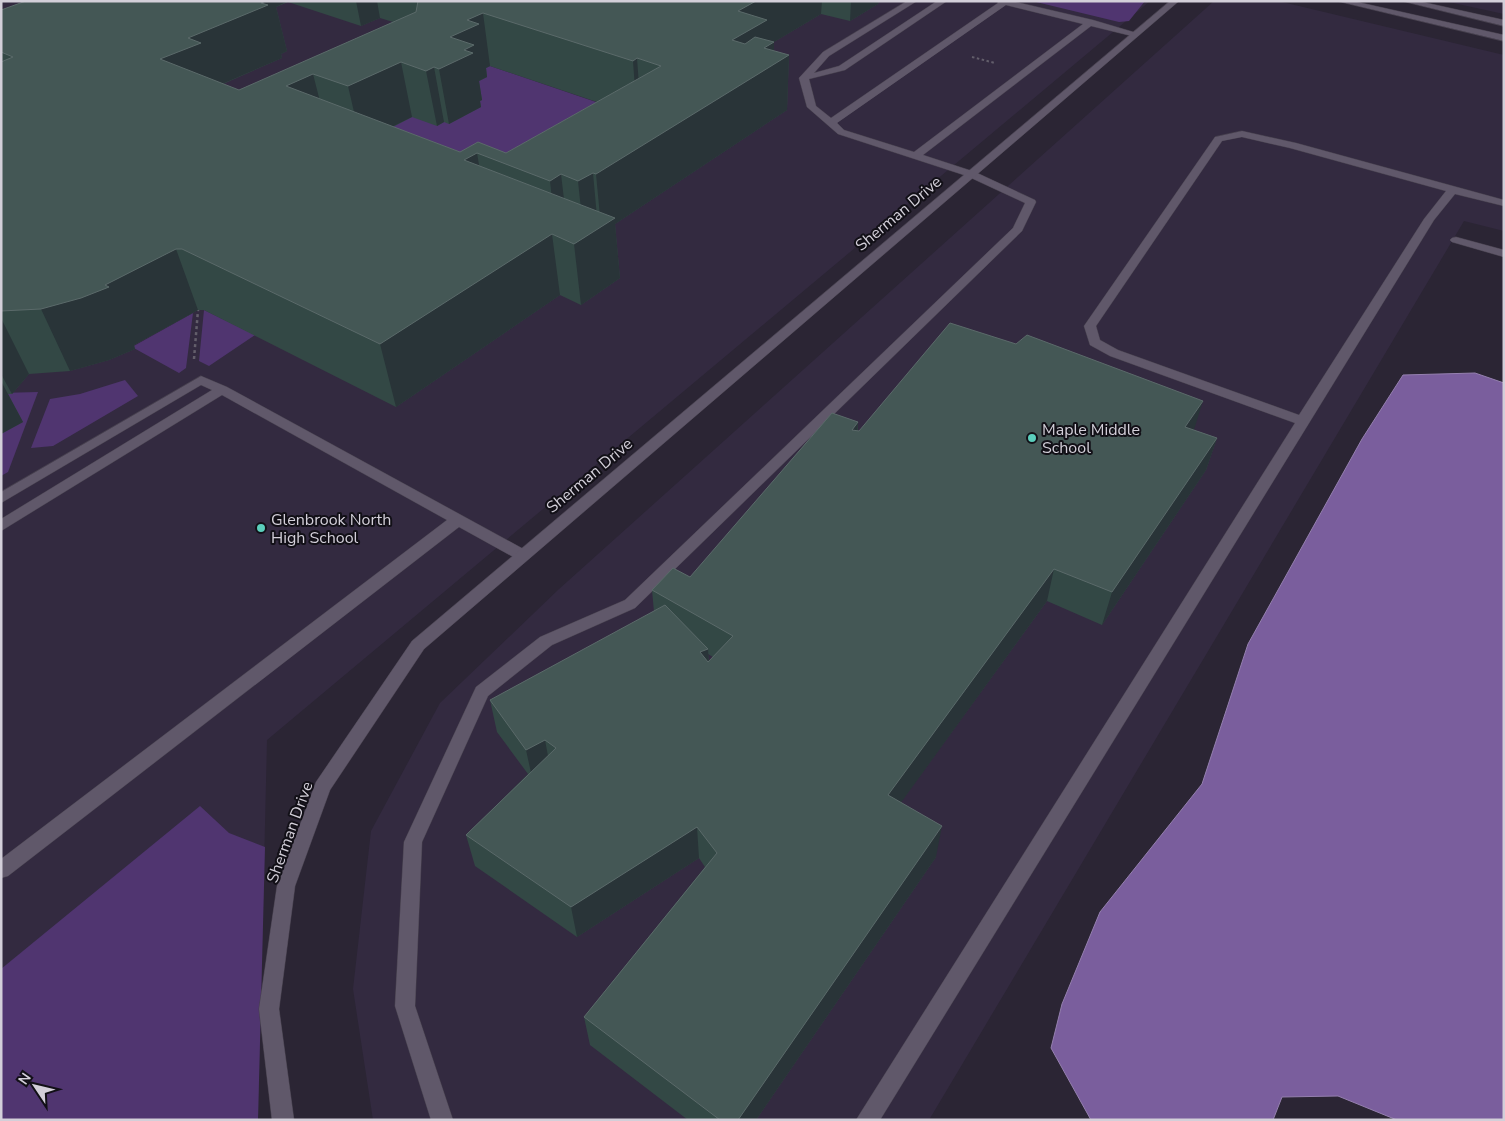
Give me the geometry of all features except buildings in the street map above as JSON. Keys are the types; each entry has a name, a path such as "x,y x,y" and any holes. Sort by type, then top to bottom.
{"street":[{"path":"804,78 826,54 913,1"},
{"path":"804,78 842,68 942,1"},
{"name":"Sherman Drive","path":"282,1120 269,1009 286,886 322,787 418,645 1175,1"},
{"path":"1341,1 1504,38"},
{"path":"1406,1 1504,23"},
{"path":"830,123 1003,2 1136,34"},
{"path":"916,156 1090,22"},
{"path":"442,1120 405,1006 412,842 482,692 546,641 630,604 1018,229 1031,202 971,174 841,132 812,107 804,78"},
{"path":"1302,421 1114,354 1094,342 1090,326 1219,139 1242,134 1292,145 1504,203"},
{"path":"867,1120 1429,218 1453,190"},
{"path":"1456,240 1504,254"},
{"path":"1,498 201,380 522,555"},
{"path":"1,526 222,390"},
{"path":"1,870 459,519"}],"path":[{"path":"194,360 198,310"}],"shaded area":[{"name":"Glenbrook North High School","path":"1,1 1150,1 267,740 258,1120 1,1120"},
{"path":"1032,1 1145,1 1129,21 1119,22"},
{"name":"Maple Middle School","path":"1214,1 1278,1 1504,55 1504,231 1464,221 929,1120 373,1120 353,989 371,831 440,703 558,590"},
{"path":"1444,1 1504,1 1504,14"},
{"path":"490,66 637,116 542,195 328,136"},
{"path":"204,310 255,335 209,366 199,361"},
{"path":"193,313 186,368 179,373 132,347"},
{"path":"1475,373 1504,383 1504,1120 1397,1120 1338,1096 1282,1097 1273,1120 1091,1120 1051,1048 1062,1004 1100,912 1202,784 1248,644 1362,439 1403,375"},
{"path":"125,380 138,396 53,446 31,448 50,399 80,394"},
{"path":"38,392 8,472 1,476 1,393"},
{"path":"200,806 229,833 265,847 258,1120 1,1120 1,969"}],"place":[{"name":"Maple Middle School","path":"1032,438"},
{"name":"Glenbrook North High School","path":"261,528"}]}
